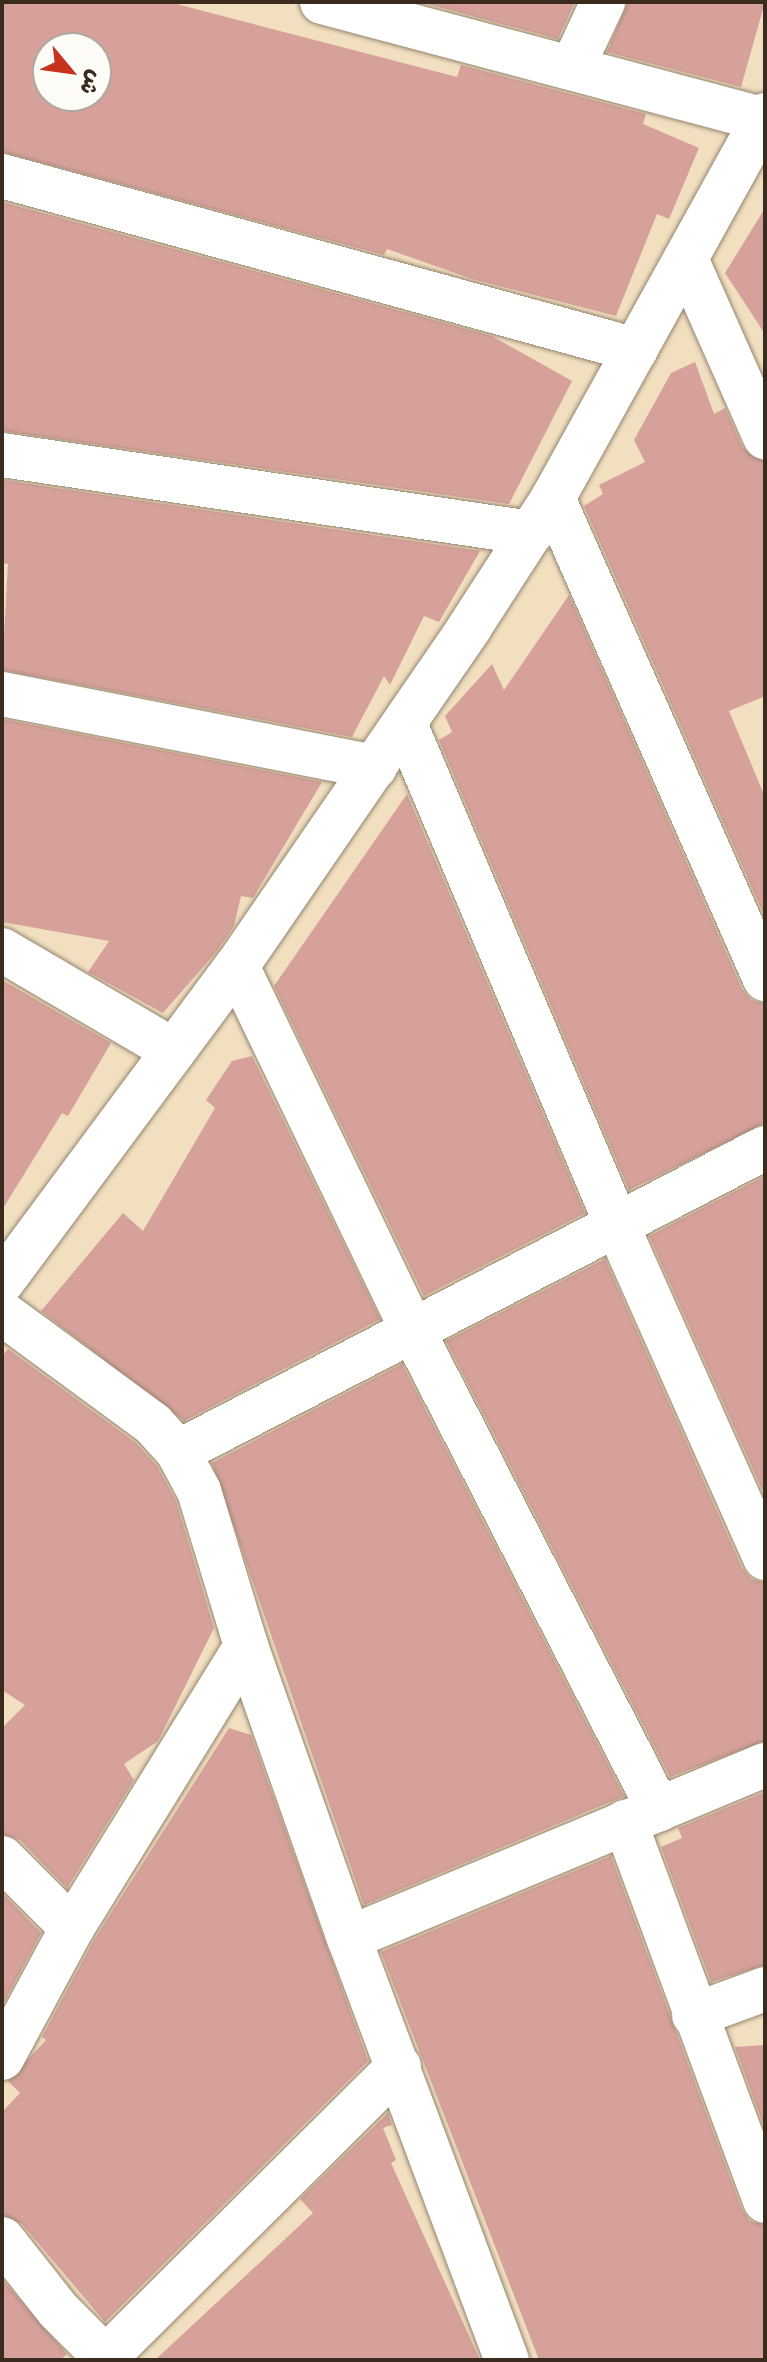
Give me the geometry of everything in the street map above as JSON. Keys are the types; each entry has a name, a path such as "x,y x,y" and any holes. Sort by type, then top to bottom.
{"street":[{"path":"9,1258 174,1051 237,966 405,724 542,516 687,261 764,117 322,2"},
{"path":"573,66 603,2"},
{"path":"2,176 636,350"},
{"path":"687,261 748,354 765,437"},
{"path":"2,455 542,516"},
{"path":"542,516 765,979"},
{"path":"2,694 375,767"},
{"path":"405,724 616,1223 765,1558"},
{"path":"2,950 174,1051"},
{"path":"237,966 642,1816 694,2015 765,2201"},
{"path":"178,1452 765,1148"},
{"path":"2,1313 153,1424 178,1452 199,1491 246,1646 349,1938 507,2360"},
{"path":"2,2058 72,1928 246,1646"},
{"path":"349,1938 765,1765"},
{"path":"2,1858 72,1928"},
{"path":"694,2015 765,1989"},
{"path":"2,2239 58,2310 105,2359 399,2066"}],"building":[{"path":"2,2 169,2 457,77 461,65 646,114 643,124 699,148 669,219 657,214 616,316 472,279 387,249 384,255 2,152"},
{"path":"420,2 575,2 558,39"},
{"path":"628,2 765,2 741,87 607,52"},
{"path":"2,202 492,336 572,381 509,504 2,431"},
{"path":"765,208 765,334 725,273"},
{"path":"695,362 714,414 725,408 743,448 765,462 765,696 729,711 765,797 765,917 584,506 603,494 599,485 645,462 634,440 671,373"},
{"path":"2,480 480,551 439,622 424,616 390,685 384,676 352,737 2,670 8,564 2,563"},
{"path":"569,595 742,989 751,1000 765,1004 765,1123 629,1190 439,740 452,732 445,716 492,664 504,690"},
{"path":"2,719 322,782 253,898 241,896 234,926 217,951 163,1013 88,972 109,941 2,922"},
{"path":"407,794 585,1213 424,1296 274,986"},
{"path":"2,980 111,1043 68,1116 62,1113 2,1210"},
{"path":"252,1056 380,1319 184,1421 41,1311 123,1213 143,1231 215,1108 206,1100 232,1061"},
{"path":"765,1176 765,1496 649,1236"},
{"path":"605,1259 742,1568 751,1579 765,1583 765,1741 670,1777 446,1341"},
{"path":"8,1349 136,1443 157,1466 176,1501 214,1628 158,1741 124,1764 134,1780 67,1888 20,1840 2,1834 2,1728 25,1705 2,1690 2,1356"},
{"path":"402,1364 624,1796 364,1905 212,1463"},
{"path":"229,1728 251,1735 368,2061 105,2322 22,2224 2,2215 2,2112 20,2093 8,2081 46,2040 42,2037 94,1940"},
{"path":"765,1792 765,1965 711,1982 661,1847 682,1838 678,1828"},
{"path":"611,1856 742,2210 750,2221 765,2225 765,2360 539,2360 381,1952"},
{"path":"2,1893 41,1933 3,2004 2,2003"},
{"path":"765,2045 765,2129 735,2047"},
{"path":"388,2113 392,2125 383,2128 396,2160 391,2163 480,2360 155,2360 313,2213 300,2199"},
{"path":"2,2279 67,2354 60,2360 2,2360"}]}
